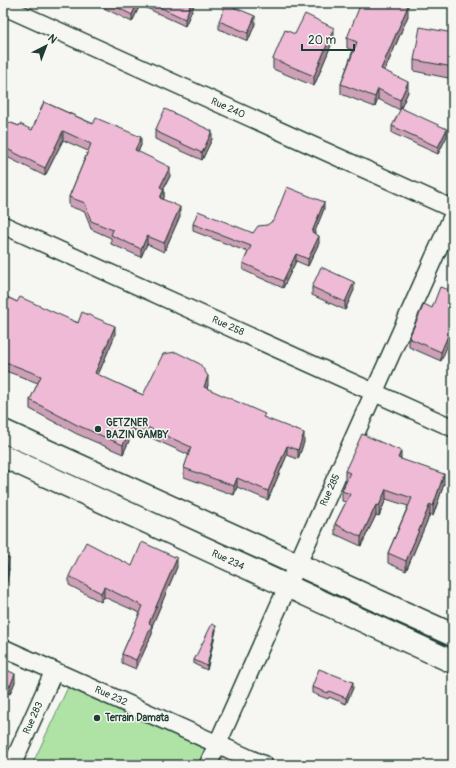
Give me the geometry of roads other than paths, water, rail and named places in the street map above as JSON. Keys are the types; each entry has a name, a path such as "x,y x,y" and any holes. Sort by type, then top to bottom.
{"main road":[{"path":"3,431 297,566 453,635"},
{"name":"Rue 234","path":"3,456 453,662"}],"street":[{"name":"Rue 240","path":"3,6 453,209"},
{"name":"Rue 285","path":"208,765 453,216"},
{"name":"Rue 258","path":"3,225 453,428"},
{"name":"Rue 232","path":"3,648 264,765"},
{"name":"Rue 283","path":"12,765 54,671"}],"place":[{"name":"GETZNER BAZIN GAMBY","path":"98,429"},
{"name":"Terrain Damata","path":"97,718"}]}
